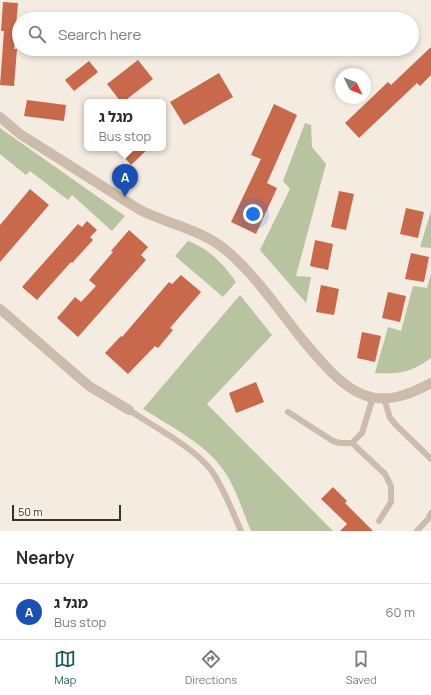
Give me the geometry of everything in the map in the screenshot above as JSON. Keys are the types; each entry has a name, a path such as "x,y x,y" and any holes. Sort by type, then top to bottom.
{"street":[{"path":"0,117 20,134 140,210 153,217 198,233 211,239 226,249 251,275 321,361 335,375 351,387 364,395 384,398 397,397 420,389 431,383"},
{"path":"0,309 89,386 129,410"}],"lane":[{"path":"352,443 362,433 373,397"},
{"path":"384,398 390,418 431,459"},
{"path":"129,410 183,446 210,470 218,481 241,531"},
{"path":"288,412 333,441 340,443 352,443 385,474 391,486 391,502 379,521"},
{"path":"417,531 428,519 431,513"}],"green space":[{"path":"305,123 311,125 312,147 326,164 296,276 311,277 306,303 260,250 290,189 283,181"},
{"path":"0,128 125,216 112,231 72,195 68,200 30,171 26,175 0,154"},
{"path":"431,211 431,248 420,247"},
{"path":"188,241 210,253 226,269 236,282 223,297 175,256"},
{"path":"431,273 431,358 417,367 404,372 375,373 388,327 401,331 413,286 427,288"},
{"path":"240,295 272,335 207,404 333,531 251,531 228,477 220,466 190,438 143,409"}],"building":[{"path":"3,2 18,3 17,12 12,12 12,56 16,56 14,86 0,85 4,31 1,31"},
{"path":"431,47 431,75 420,86 417,83 359,138 345,123 365,104 371,104 371,98 388,82 391,85"},
{"path":"138,60 153,79 127,99 119,99 107,84"},
{"path":"89,61 98,72 74,91 65,80"},
{"path":"219,73 233,97 184,125 170,102"},
{"path":"27,100 66,105 64,121 24,116"},
{"path":"274,104 297,115 267,183 277,188 256,234 231,222 261,159 251,155"},
{"path":"119,151 146,151 131,165"},
{"path":"30,189 49,205 0,262 0,225"},
{"path":"339,191 354,194 346,230 331,227"},
{"path":"406,208 424,212 418,238 400,234"},
{"path":"87,221 97,230 90,237 93,240 37,300 22,287 78,224 82,227"},
{"path":"129,230 148,247 141,255 146,260 78,337 57,318 75,297 81,302 96,286 89,280 113,252 111,251"},
{"path":"315,240 333,244 328,270 310,266"},
{"path":"411,253 429,257 424,282 405,279"},
{"path":"181,275 201,292 170,328 173,330 158,348 155,346 128,374 105,353 121,336 122,337 169,282 172,284"},
{"path":"321,285 339,289 334,315 316,312"},
{"path":"388,292 406,296 400,322 382,318"},
{"path":"362,332 381,336 375,362 357,358"},
{"path":"256,382 264,402 236,413 229,393"},
{"path":"333,487 347,501 345,503 373,531 340,531 347,524 321,499"}],"place":[{"name":"מגל ג","path":"125,197"}]}
